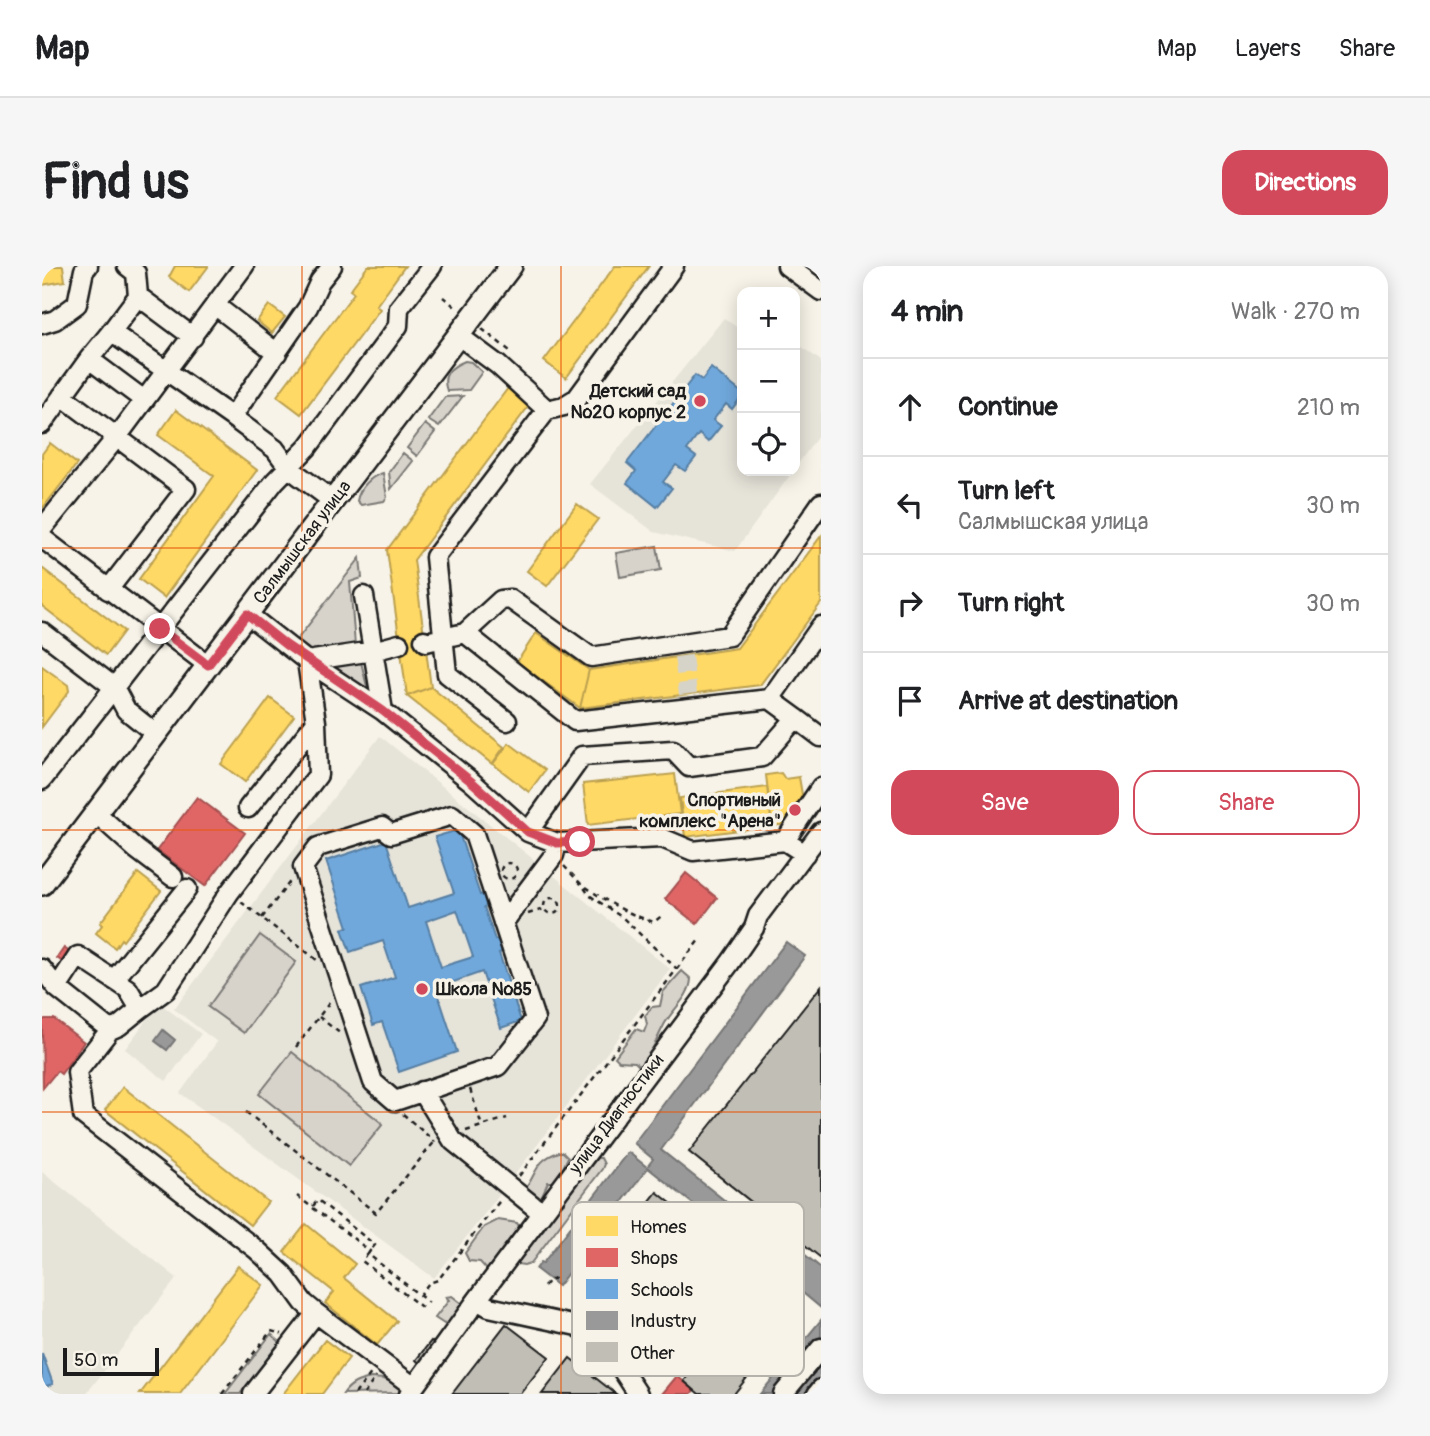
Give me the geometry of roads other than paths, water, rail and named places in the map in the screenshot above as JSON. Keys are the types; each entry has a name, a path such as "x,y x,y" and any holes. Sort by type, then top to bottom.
{"main road":[{"name":"Салмышская улица","path":"42,884 511,266"}],"street":[{"path":"42,324 55,320 77,304 84,270 88,266"},
{"path":"42,424 138,296 136,273 127,266"},
{"path":"42,530 117,437 244,266"},
{"path":"232,417 308,307 320,282 332,266"},
{"path":"42,780 275,481 308,447 398,326 399,308 432,266"},
{"path":"507,721 447,674 435,558 547,410 564,406 577,398 674,266"},
{"path":"787,266 821,291"},
{"path":"138,296 193,337"},
{"path":"215,306 277,353"},
{"path":"111,332 275,449 289,468 333,500"},
{"path":"459,335 498,365 547,410"},
{"path":"89,359 144,400"},
{"path":"62,396 186,489 108,590"},
{"path":"424,640 443,640 465,633 501,600 510,599 591,657 682,650 729,636 821,503"},
{"path":"42,538 208,665"},
{"path":"365,596 383,711"},
{"path":"247,614 307,661 383,711 472,782 528,832 556,849 662,838 693,851 785,841 815,845"},
{"path":"770,699 821,626"},
{"path":"42,632 114,687 126,710 156,734"},
{"path":"465,633 575,721 690,701 770,699 821,737"},
{"path":"307,661 373,651 399,644"},
{"path":"307,661 316,722 318,775 229,893 166,990 119,1027 110,1030 77,1072 83,1115 257,1250 283,1274 304,1303 383,1363 411,1390"},
{"path":"528,832 582,755 673,750 689,767 762,757 796,718"},
{"path":"248,808 316,722"},
{"path":"785,841 821,787"},
{"path":"96,813 180,883 114,980"},
{"path":"452,815 474,834 503,923 535,1019 498,1066 395,1101 373,1082 303,867 318,847 382,827 391,834 452,815"},
{"name":"улица Диагностики","path":"411,1390 730,963 754,928 758,916 815,845"},
{"path":"503,923 556,849"},
{"path":"57,988 78,956 128,989 140,1009"},
{"path":"42,969 57,988 110,1030"},
{"path":"422,1091 443,1136 542,1213"},
{"path":"477,1300 489,1307 572,1325"},
{"path":"254,1394 316,1313"},
{"path":"804,1369 821,1348"},
{"path":"626,1376 638,1394"},
{"path":"783,1394 798,1376"},
{"path":"817,1394 821,1389"}],"tunnel":[{"path":"683,656 688,694"}],"place":[{"name":"Детский сад №20 корпус 2","path":"700,401"},
{"name":"Спортивный комплекс \"Арена\"","path":"795,810"},
{"name":"Школа №85","path":"422,989"}]}
